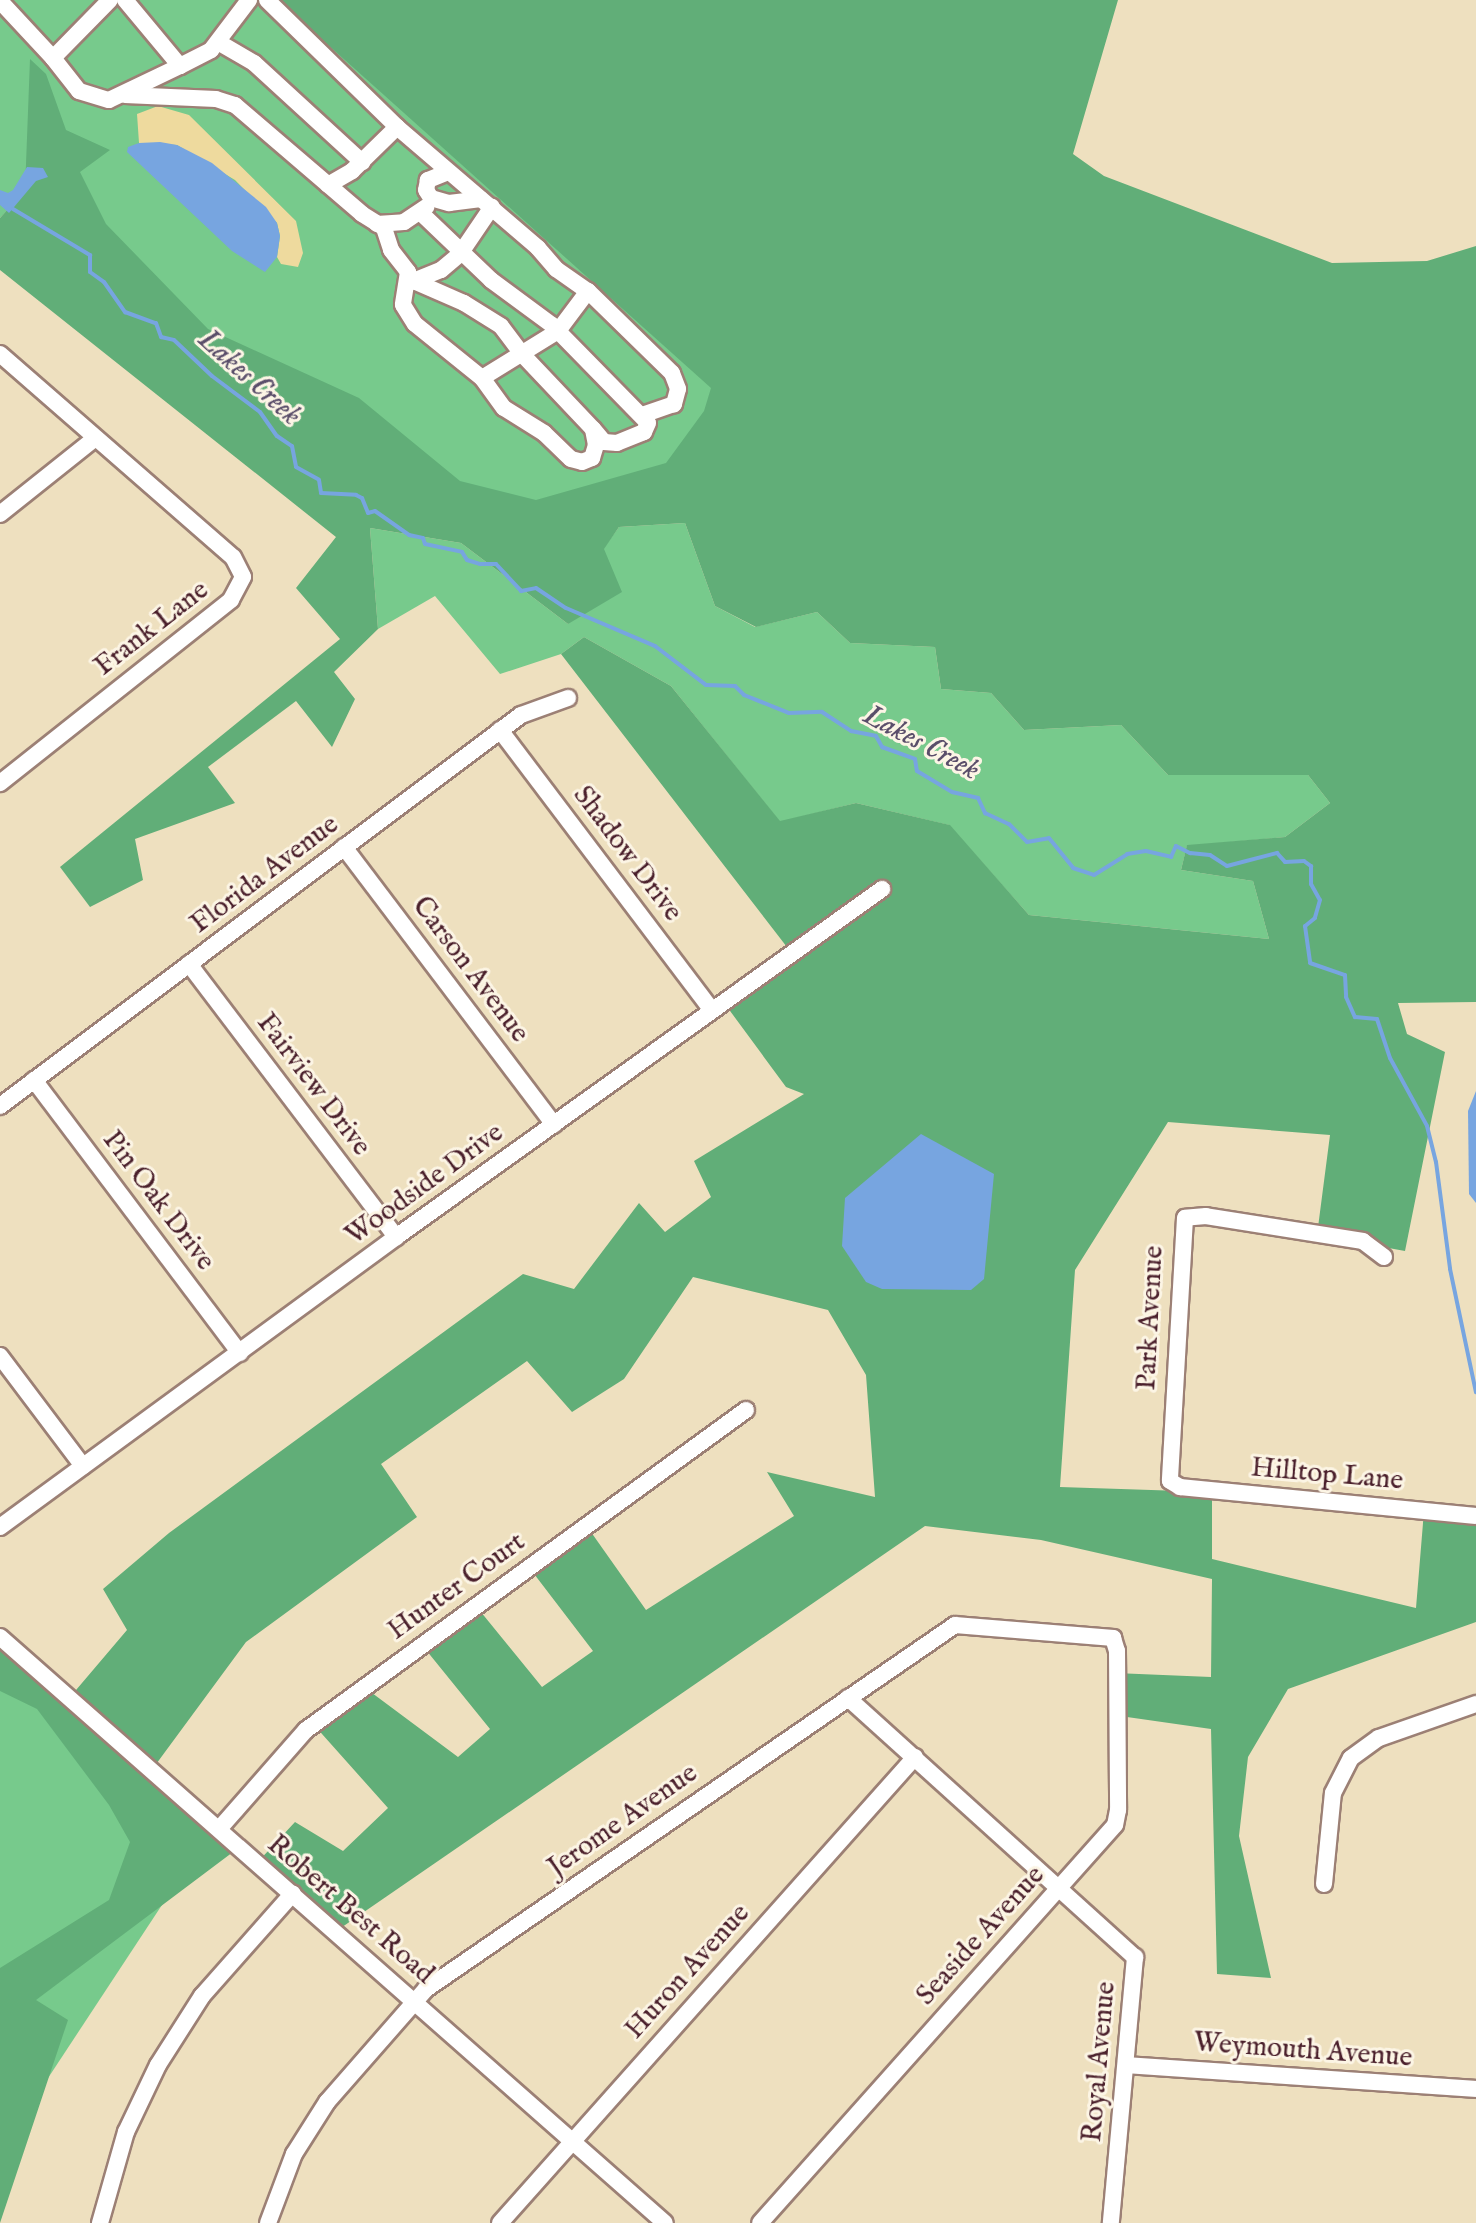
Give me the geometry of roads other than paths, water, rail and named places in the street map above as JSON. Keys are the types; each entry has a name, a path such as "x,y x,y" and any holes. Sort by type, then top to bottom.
{"street":[{"path":"53,58 110,0"},
{"path":"125,0 180,66"},
{"path":"0,1 53,58 70,83 88,96 115,100 204,55 218,42 249,0"},
{"path":"267,0 397,127 486,203 556,269 588,291 676,378 678,389 672,406 642,415"},
{"path":"218,42 254,63 362,162"},
{"path":"125,95 228,101 384,228 391,250 412,282 403,305 408,315 482,378 504,408 544,433 574,461 584,461 593,456 596,445 593,429"},
{"path":"328,185 362,162 397,127"},
{"path":"448,172 428,180 426,190 431,198 443,203 486,203"},
{"path":"377,224 404,222 421,213 431,198"},
{"path":"412,282 441,270 460,254 486,203"},
{"path":"412,282 464,303 492,319 604,442 622,442 646,430 648,423 642,415 558,331 460,254 421,213"},
{"path":"482,378 558,331 588,291"},
{"path":"0,354 94,439 0,514"},
{"name":"Frank Lane","path":"0,783 231,600 241,585 242,569 233,557 94,439"},
{"name":"Florida Avenue","path":"0,1106 500,730 521,715 568,698"},
{"name":"Shadow Drive","path":"500,730 712,1010"},
{"name":"Carson Avenue","path":"344,847 554,1125"},
{"name":"Woodside Drive","path":"0,1527 396,1237 882,889"},
{"name":"Fairview Drive","path":"189,964 396,1237"},
{"name":"Pin Oak Drive","path":"34,1080 240,1353"},
{"name":"Park Avenue","path":"1174,1485 1168,1470 1185,1218 1206,1216 1363,1241 1384,1257"},
{"path":"0,1356 83,1466"},
{"name":"Hunter Court","path":"219,1829 306,1730 746,1410"},
{"name":"Hilltop Lane","path":"1174,1485 1476,1516"},
{"name":"Jerome Avenue","path":"268,2223 284,2175 306,2133 340,2084 426,1989 960,1623 1113,1638"},
{"name":"Robert Best Road","path":"0,1637 665,2223"},
{"name":"Seaside Avenue","path":"760,2223 1061,1887 1117,1820 1117,1651 1113,1638"},
{"name":"Royal Avenue","path":"848,1698 1135,1957 1111,2223"},
{"path":"1324,1884 1333,1793 1351,1758 1379,1738 1476,1704"},
{"name":"Huron Avenue","path":"500,2223 915,1757"},
{"path":"100,2223 126,2132 158,2065 202,1996 293,1893"},
{"name":"Weymouth Avenue","path":"1126,2065 1476,2089"}],"water":[{"path":"139,143 177,145 212,163 266,207 277,223 280,236 277,257 265,272 232,251 127,152 128,147"},
{"path":"27,167 43,168 48,177 36,181 9,213 0,205 0,190 8,193 13,190"},
{"path":"1476,1091 1476,1203 1469,1194 1468,1111"},
{"path":"921,1134 994,1174 984,1279 971,1290 882,1289 866,1282 842,1246 845,1198"}],"waterway":[{"name":"Lakes Creek","path":"13,209 90,255 90,272 104,282 125,312 156,323 161,337 174,340 212,376 260,412 277,436 292,446 296,467 319,480 321,493 356,495 362,498 368,513 375,511 409,535 423,538 425,544 462,552 467,560 480,564 496,564 521,591 536,588 566,608 655,646 706,685 735,686 744,695 789,713 822,712 851,731 876,736 882,747 915,759 917,771 952,792 978,798 985,813 1009,824 1027,842 1049,838 1073,868 1094,875 1127,854 1146,851 1171,857 1176,846 1190,853 1210,855 1227,866 1277,853 1285,862 1304,861 1311,866 1311,884 1320,900 1315,918 1305,926 1310,963 1345,975 1346,997 1355,1017 1377,1019 1390,1058 1427,1126 1436,1162 1450,1269 1476,1392"}]}
